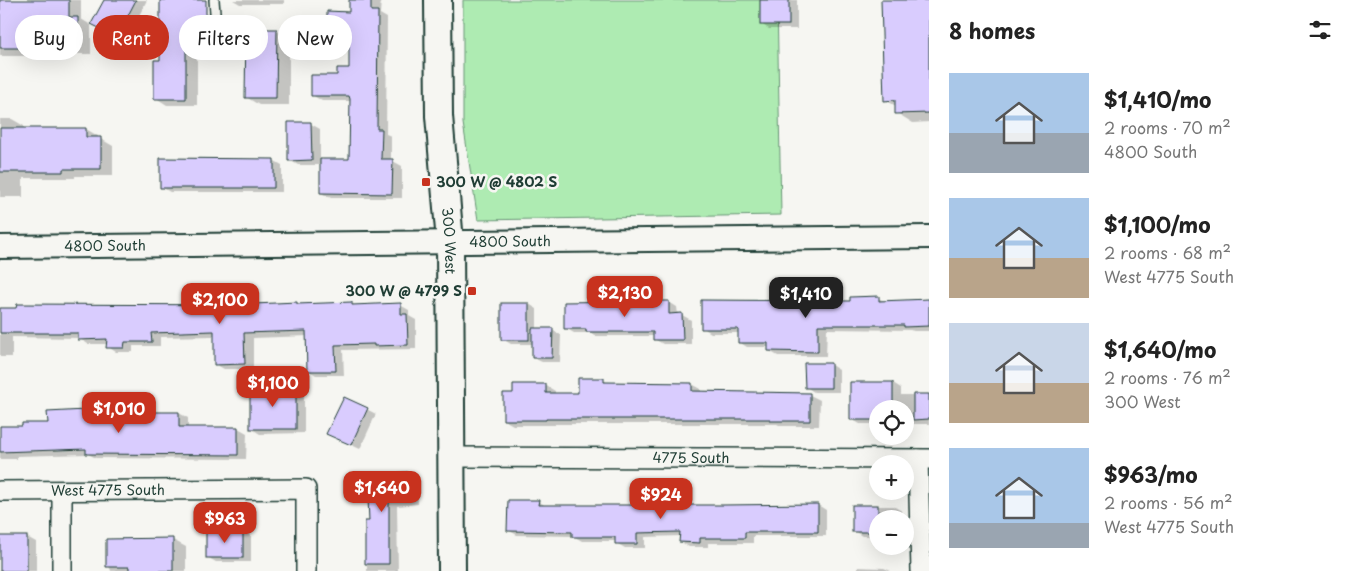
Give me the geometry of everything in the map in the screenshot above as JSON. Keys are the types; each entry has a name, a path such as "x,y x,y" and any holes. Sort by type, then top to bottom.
{"main road":[{"name":"300 West","path":"438,0 439,116 450,242 452,571"}],"street":[{"name":"4800 South","path":"0,247 929,237"},
{"name":"4775 South","path":"452,457 923,459"},
{"path":"921,571 923,459"},
{"name":"West 4775 South","path":"0,491 306,489 306,571"},
{"path":"62,491 62,571"}],"lane":[{"path":"214,0 215,15"}],"green space":[{"path":"463,0 777,0 781,215 478,220 463,123"}],"building":[{"path":"0,0 69,0 69,15 15,15 15,48 0,48"},
{"path":"104,0 136,0 128,15 96,15"},
{"path":"160,0 206,0 206,15 179,15 179,60 186,60 186,99 154,99 154,60 169,60 169,15 160,15"},
{"path":"349,0 371,0 371,11 378,11 377,129 382,129 381,159 393,159 392,194 320,193 320,159 349,159 350,99 349,96 311,96 311,75 337,75 337,68 349,68 349,60 352,60 352,15 327,15 327,11 349,12"},
{"path":"760,0 789,0 789,25 760,25"},
{"path":"881,0 929,0 929,113 895,114 895,100 884,101"},
{"path":"268,29 277,29 276,98 245,98 246,60 268,60"},
{"path":"288,122 311,122 312,160 288,161"},
{"path":"0,128 86,128 86,137 101,137 101,169 63,169 63,172 0,172"},
{"path":"160,158 274,159 274,188 160,188"},
{"path":"879,296 879,301 929,299 929,326 818,325 818,352 768,351 768,343 738,343 738,329 701,329 701,300 850,301 850,297"},
{"path":"669,301 669,314 682,313 683,340 653,340 653,332 586,332 586,329 564,329 564,302"},
{"path":"297,302 297,304 352,302 352,305 401,303 401,314 407,314 408,345 335,345 336,371 307,371 306,331 244,333 245,364 214,365 214,331 151,333 152,342 125,342 124,348 106,348 107,339 78,340 78,333 0,333 0,308 16,308 17,304 254,305"},
{"path":"501,303 529,303 529,340 501,340"},
{"path":"532,328 553,328 552,358 532,358"},
{"path":"804,363 831,363 831,388 805,388"},
{"path":"578,378 604,378 604,382 692,383 692,391 810,393 810,421 770,421 770,419 503,420 503,393 513,393 513,384 546,384 546,393 578,393"},
{"path":"850,382 893,382 893,400 869,400 869,420 850,420"},
{"path":"250,388 296,388 296,429 250,429"},
{"path":"913,394 929,394 929,419 914,420"},
{"path":"344,397 368,408 351,445 326,434"},
{"path":"85,406 124,406 124,412 179,412 179,427 238,427 238,455 86,454 86,449 0,452 0,426 22,426 22,423 48,423 47,412 86,410"},
{"path":"408,472 410,500 389,501 389,564 365,564 365,521 369,521 367,474"},
{"path":"508,500 539,500 538,505 818,504 818,532 745,532 745,538 700,538 700,543 679,542 680,532 637,533 637,544 615,544 615,537 572,537 572,532 507,531"},
{"path":"852,505 878,505 878,510 869,510 869,532 852,532"},
{"path":"206,530 243,530 243,558 206,558"},
{"path":"0,536 27,536 27,571 0,571"},
{"path":"173,538 173,571 129,571 129,567 106,567 106,539"}],"place":[{"name":"300 W @ 4802 S","path":"426,182"},
{"name":"300 W @ 4799 S","path":"472,291"}]}
